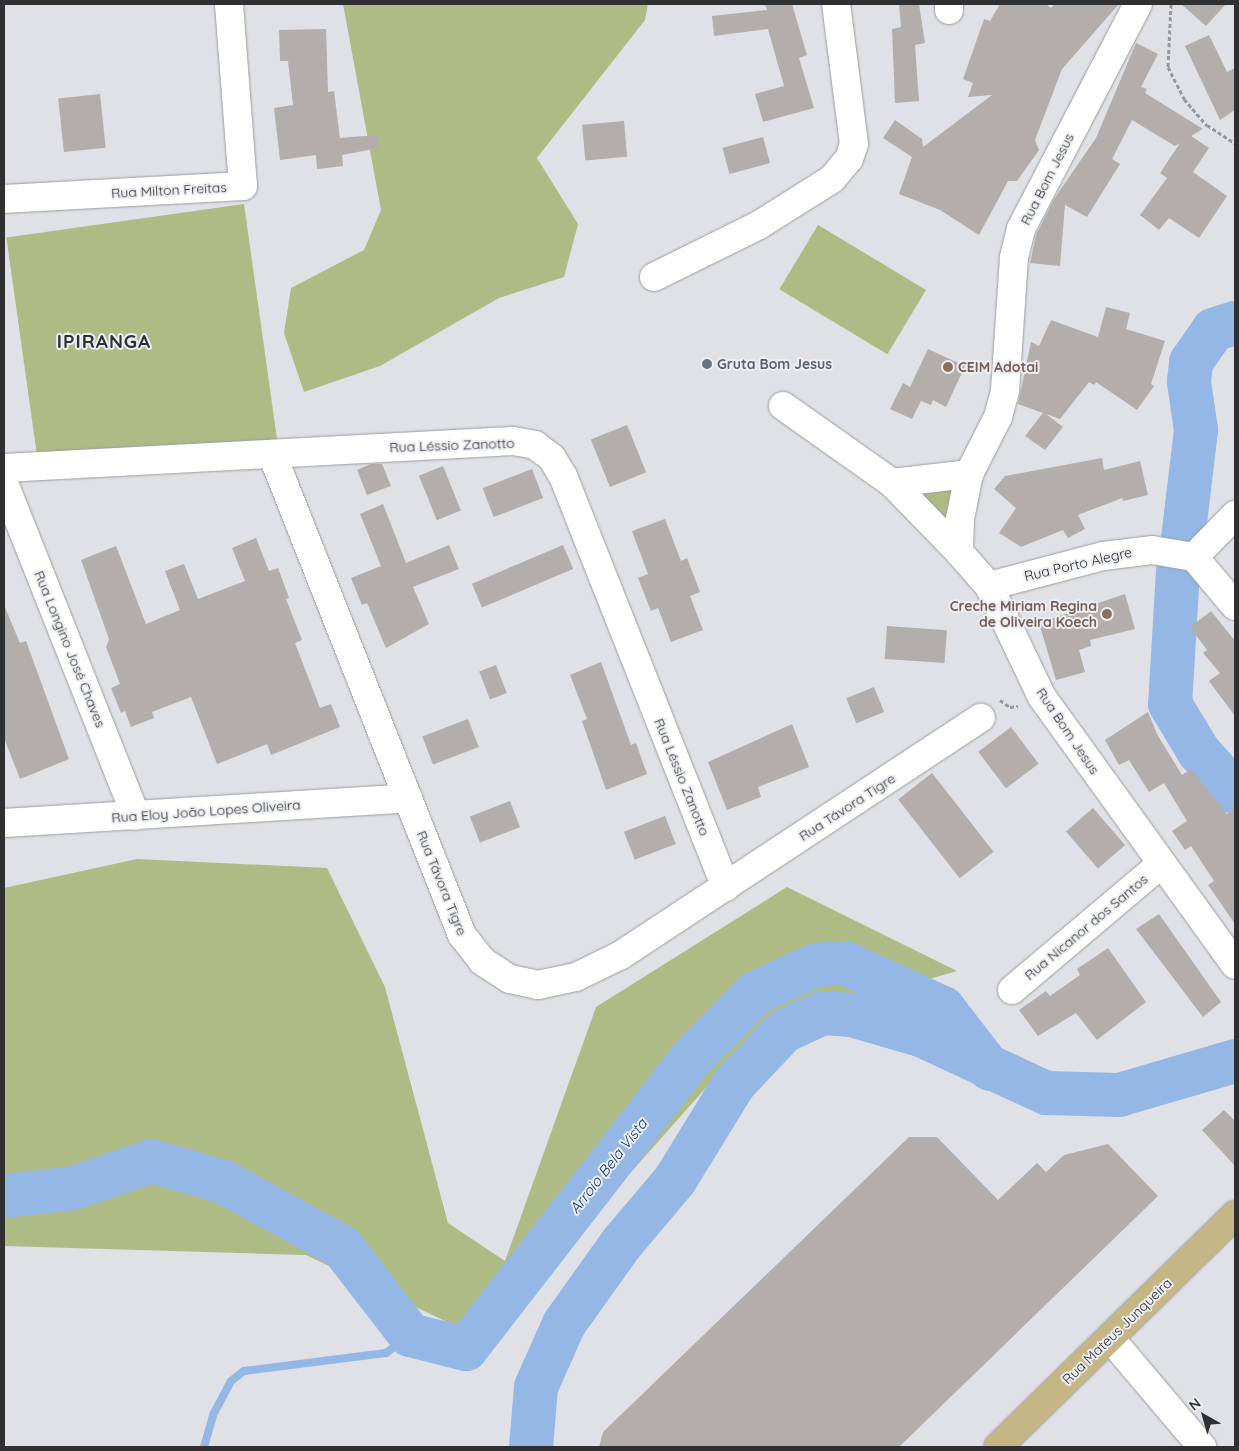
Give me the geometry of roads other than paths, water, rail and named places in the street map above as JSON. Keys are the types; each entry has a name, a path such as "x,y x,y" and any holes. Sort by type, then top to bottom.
{"main road":[{"name":"Rua Mateus Junqueira","path":"998,1447 1235,1215"}],"street":[{"name":"Rua Milton Freitas","path":"4,199 243,186 230,4"},
{"path":"654,277 759,225 832,179 849,159 854,144 836,4"},
{"name":"Rua Bom Jesus","path":"1138,4 1022,229 1014,258 1005,391 998,417 970,474 960,519 959,552 989,586 1042,697 1235,966"},
{"path":"783,406 892,483 959,552"},
{"name":"Rua Léssio Zanotto","path":"4,468 512,441 535,445 552,458 563,476 726,887"},
{"name":"Rua Távora Tigre","path":"272,454 462,935 482,961 510,979 538,985 576,977 621,955 982,718"},
{"path":"892,483 970,474"},
{"name":"Rua Longino José Chaves","path":"4,483 136,816"},
{"path":"1235,515 1194,557 1235,606"},
{"name":"Rua Porto Alegre","path":"989,586 1126,551 1152,550 1194,557"},
{"name":"Rua Eloy João Lopes Oliveira","path":"4,823 408,798"},
{"name":"Rua Nicanor dos Santos","path":"1012,990 1161,864"},
{"path":"1110,1338 1202,1447"}],"waterway":[{"name":"Arroio Bela Vista","path":"1183,539 1196,430 1189,382 1191,362 1213,330 1235,323"},
{"name":"Arroio Bela Vista","path":"1178,571 1170,704 1199,752 1235,792"},
{"name":"Arroio Bela Vista","path":"4,1196 74,1188 152,1161 224,1182 342,1247 410,1335 466,1349 690,1060 755,993 816,965 845,963 943,1008 990,1069"},
{"path":"531,1447 536,1387 564,1324 621,1244 675,1180 734,1084 784,1031 823,1013 852,1015 921,1035 1046,1093 1119,1095 1235,1061"},
{"path":"204,1447 213,1415 231,1381 244,1371 386,1353 410,1335"}],"place":[{"name":"Gruta Bom Jesus","path":"707,364"},
{"name":"CEIM Adotai","path":"948,367"},
{"name":"Creche Miriam Regina de Oliveira Koech","path":"1107,614"}],"district":[{"name":"IPIRANGA","path":"104,342"}]}
